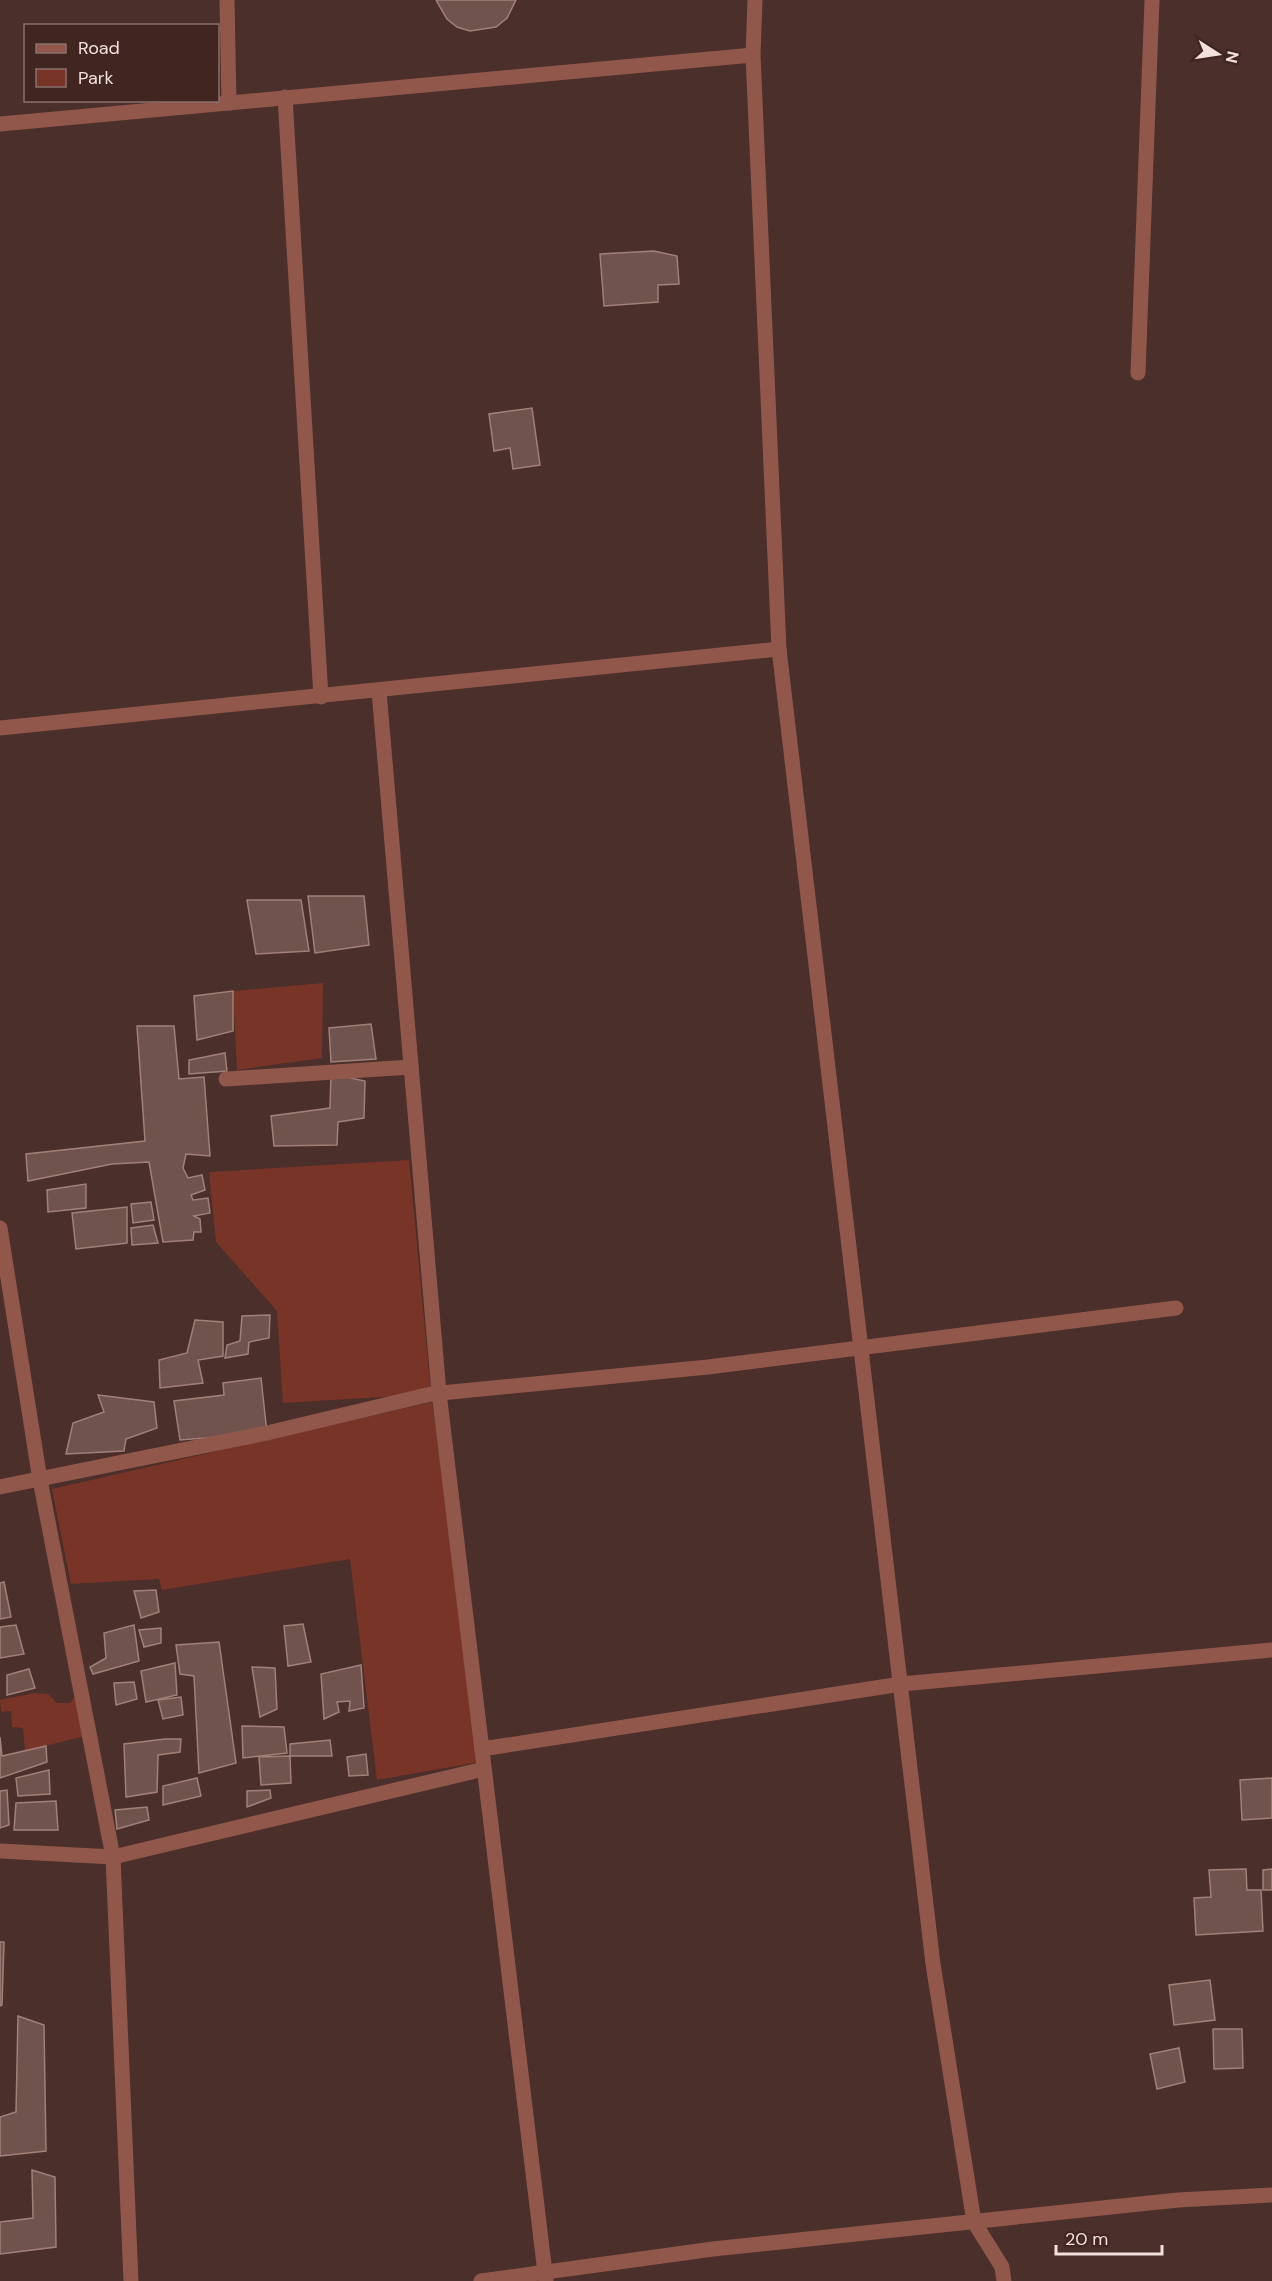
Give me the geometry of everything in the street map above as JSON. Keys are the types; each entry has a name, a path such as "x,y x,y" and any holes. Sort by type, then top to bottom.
{"street":[{"path":"227,0 229,103"},
{"path":"755,0 753,55 779,649 933,1964 974,2222 1002,2267 1004,2281"},
{"path":"1138,373 1152,0"},
{"path":"0,124 753,55"},
{"path":"285,97 321,697"},
{"path":"0,728 779,649"},
{"path":"379,691 439,1393 546,2277"},
{"path":"226,1079 411,1067"},
{"path":"0,1228 40,1480 113,1857 131,2281"},
{"path":"0,1487 439,1393 708,1367 1176,1308"},
{"path":"482,1749 901,1684 1272,1650"},
{"path":"0,1851 113,1857 484,1769"},
{"path":"481,2281 546,2277 713,2249 1178,2200 1272,2194"}],"green space":[{"path":"323,983 322,1058 237,1070 233,991"},
{"path":"409,1160 431,1394 283,1403 277,1311 216,1242 209,1172"},
{"path":"432,1402 479,1762 377,1780 350,1559 162,1590 159,1579 71,1584 52,1489"},
{"path":"35,1693 48,1694 57,1703 70,1703 78,1693 85,1736 25,1751 23,1728 12,1727 11,1711 1,1712 0,1700"}],"building":[{"path":"436,0 516,0 507,18 496,27 470,31 457,27 447,19"},
{"path":"654,251 677,256 679,284 658,285 658,302 604,306 600,254"},
{"path":"532,408 540,465 513,469 510,448 494,451 489,414"},
{"path":"308,896 364,896 369,945 315,953"},
{"path":"247,900 301,900 309,951 256,954"},
{"path":"233,991 233,1031 197,1040 194,996"},
{"path":"371,1024 376,1059 331,1062 329,1028"},
{"path":"137,1026 174,1026 179,1079 204,1077 210,1156 186,1154 183,1168 188,1178 202,1175 205,1190 191,1195 193,1200 208,1198 210,1213 194,1216 200,1219 201,1232 194,1232 193,1240 163,1242 149,1162 112,1164 28,1181 26,1154 145,1141"},
{"path":"225,1053 227,1071 189,1074 189,1060"},
{"path":"331,1074 365,1081 364,1118 338,1122 337,1145 274,1146 271,1116 330,1108"},
{"path":"86,1184 86,1208 48,1212 47,1190"},
{"path":"151,1202 154,1220 133,1223 131,1204"},
{"path":"127,1207 127,1243 76,1249 72,1213"},
{"path":"153,1225 158,1243 132,1245 131,1228"},
{"path":"270,1315 269,1338 249,1342 248,1354 225,1358 227,1345 240,1341 242,1316"},
{"path":"195,1320 223,1322 223,1356 198,1360 203,1383 160,1388 159,1360 187,1353"},
{"path":"261,1378 267,1433 180,1440 174,1401 224,1395 223,1383"},
{"path":"98,1395 154,1402 157,1428 126,1439 124,1451 66,1454 73,1423 104,1412"},
{"path":"4,1582 11,1617 0,1619 0,1583"},
{"path":"156,1590 159,1612 141,1618 134,1591"},
{"path":"303,1624 311,1662 288,1666 284,1626"},
{"path":"16,1625 24,1654 0,1658 0,1627"},
{"path":"134,1625 139,1661 93,1674 90,1667 106,1658 104,1633"},
{"path":"161,1628 161,1643 144,1647 139,1630"},
{"path":"219,1642 236,1763 199,1773 194,1676 180,1674 176,1645"},
{"path":"175,1663 177,1695 146,1702 141,1671"},
{"path":"361,1665 364,1708 349,1711 350,1701 337,1702 339,1712 324,1719 321,1674"},
{"path":"252,1667 275,1668 277,1709 260,1717"},
{"path":"29,1669 35,1688 7,1695 7,1675"},
{"path":"134,1682 137,1699 116,1705 114,1683"},
{"path":"181,1697 183,1715 163,1719 158,1700"},
{"path":"242,1726 284,1727 287,1753 243,1758"},
{"path":"0,1737 2,1756 46,1746 47,1762 0,1778"},
{"path":"181,1739 180,1752 158,1755 157,1792 126,1797 124,1744"},
{"path":"330,1740 332,1756 290,1756 290,1744"},
{"path":"366,1754 368,1775 349,1776 347,1757"},
{"path":"290,1756 291,1783 261,1785 259,1757"},
{"path":"49,1770 50,1794 18,1796 16,1778"},
{"path":"197,1778 201,1796 163,1805 163,1786"},
{"path":"1272,1778 1272,1818 1242,1820 1240,1780"},
{"path":"7,1790 9,1825 0,1828 0,1791"},
{"path":"270,1790 271,1798 247,1807 247,1791"},
{"path":"56,1801 58,1830 14,1830 16,1803"},
{"path":"147,1807 149,1820 117,1829 115,1810"},
{"path":"1246,1869 1247,1890 1261,1890 1263,1931 1196,1935 1194,1898 1211,1897 1209,1870"},
{"path":"1272,1869 1272,1890 1263,1890 1263,1870"},
{"path":"0,1942 4,1942 2,2005 0,2006"},
{"path":"1210,1980 1215,2020 1174,2025 1169,1985"},
{"path":"18,2016 44,2025 46,2151 0,2156 0,2117 16,2112"},
{"path":"1213,2029 1242,2029 1243,2068 1214,2069"},
{"path":"1179,2048 1185,2082 1157,2089 1150,2054"},
{"path":"32,2170 55,2177 56,2247 0,2254 0,2222 33,2218"}]}
